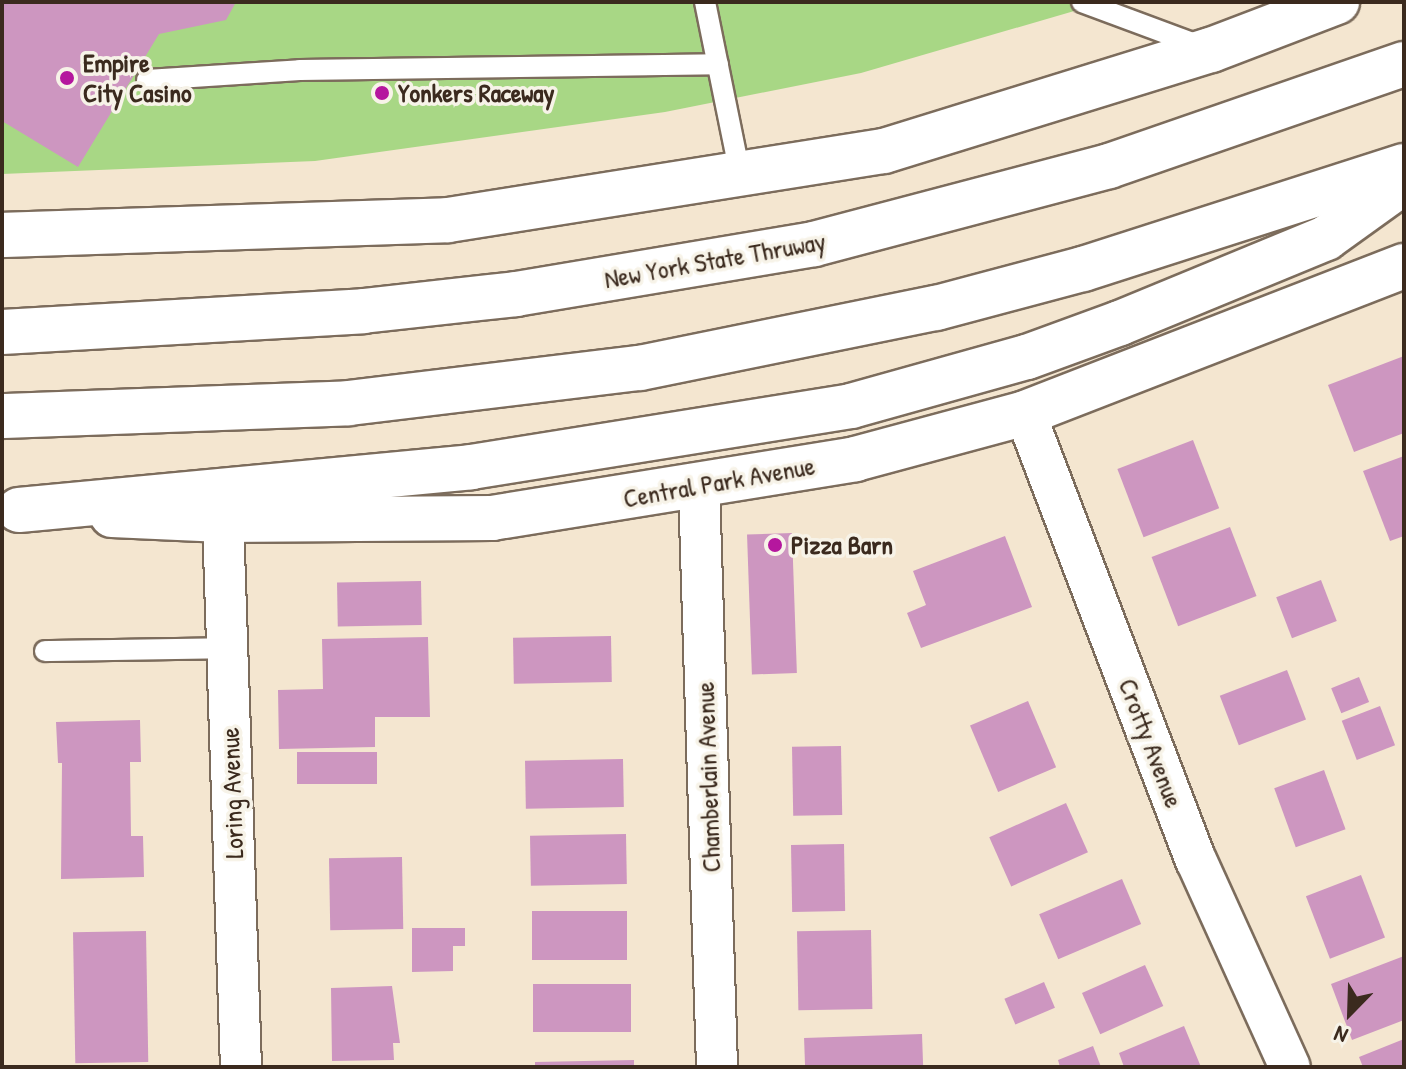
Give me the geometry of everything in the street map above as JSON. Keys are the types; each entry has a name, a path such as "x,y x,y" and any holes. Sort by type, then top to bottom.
{"main road":[{"path":"2,235 448,220 884,151 1211,50 1337,2"},
{"name":"New York State Thruway","path":"2,332 363,311 501,296 814,244 1109,166 1404,64"},
{"path":"2,416 349,403 640,368 936,308 1068,273 1404,166"},
{"path":"10,510 471,467 851,406 1027,357 1149,311 1326,238 1404,182"},
{"name":"Central Park Avenue","path":"10,510 223,520 492,518 699,487 855,459 1025,413 1404,266"}],"street":[{"name":"Crotty Avenue","path":"1025,413 1196,860 1290,1067"},
{"name":"Chamberlain Avenue","path":"699,487 717,1067"},
{"name":"Loring Avenue","path":"223,520 241,1067"}],"lane":[{"path":"705,2 740,174"},
{"path":"1082,2 1211,50"},
{"path":"147,80 300,70 718,64"},
{"path":"45,651 228,648"}],"green space":[{"name":"Yonkers Raceway","path":"2,2 1105,2 861,73 665,112 315,161 2,174"}],"building":[{"name":"Empire City Casino","path":"2,2 236,2 226,20 159,34 78,167 2,121"},
{"path":"1404,356 1404,433 1354,452 1328,385"},
{"path":"1193,440 1219,508 1144,537 1117,469"},
{"path":"1404,456 1404,536 1390,541 1363,471"},
{"path":"1230,527 1257,596 1178,626 1152,557"},
{"path":"792,533 797,673 752,674 747,535"},
{"path":"1005,536 1032,607 921,648 907,613 926,605 913,571"},
{"path":"1321,580 1337,621 1292,638 1276,597"},
{"path":"421,581 422,625 338,626 337,582"},
{"path":"611,636 612,682 514,684 513,638"},
{"path":"428,637 430,717 375,717 375,747 279,749 278,690 323,689 322,639"},
{"path":"1287,670 1306,719 1239,745 1220,696"},
{"path":"1359,677 1369,702 1341,713 1331,688"},
{"path":"1028,701 1056,767 998,792 970,726"},
{"path":"1380,706 1395,745 1357,760 1342,721"},
{"path":"140,720 141,762 130,762 131,836 143,836 144,877 61,879 62,763 58,763 56,722"},
{"path":"841,746 842,815 793,816 792,747"},
{"path":"297,752 377,752 377,784 297,784"},
{"path":"623,759 624,807 526,809 525,761"},
{"path":"1324,770 1346,829 1296,847 1274,788"},
{"path":"1066,803 1088,852 1011,886 989,837"},
{"path":"626,834 627,884 531,886 530,836"},
{"path":"844,844 845,911 792,912 791,845"},
{"path":"402,857 403,929 330,930 329,858"},
{"path":"1361,875 1385,938 1330,959 1306,896"},
{"path":"1122,879 1141,924 1058,959 1039,914"},
{"path":"532,911 627,911 627,960 532,960"},
{"path":"412,928 465,928 465,946 453,946 453,971 412,972"},
{"path":"871,930 872,1009 798,1010 797,931"},
{"path":"146,931 148,1062 75,1063 73,932"},
{"path":"1404,956 1404,1020 1352,1040 1331,984"},
{"path":"1145,965 1163,1006 1100,1034 1082,993"},
{"path":"1044,982 1055,1008 1015,1025 1004,999"},
{"path":"533,984 631,984 631,1032 533,1032"},
{"path":"392,986 400,1043 393,1043 394,1060 332,1061 331,988"},
{"path":"1184,1026 1201,1067 1124,1067 1119,1053"},
{"path":"922,1034 923,1067 805,1067 804,1038"},
{"path":"1404,1039 1404,1067 1363,1067 1359,1057"},
{"path":"1093,1046 1101,1067 1060,1067 1058,1060"},
{"path":"634,1060 634,1067 535,1067 535,1062"}],"place":[{"name":"Empire City Casino","path":"67,78"},
{"name":"Yonkers Raceway","path":"382,93"},
{"name":"Pizza Barn","path":"775,545"}]}
